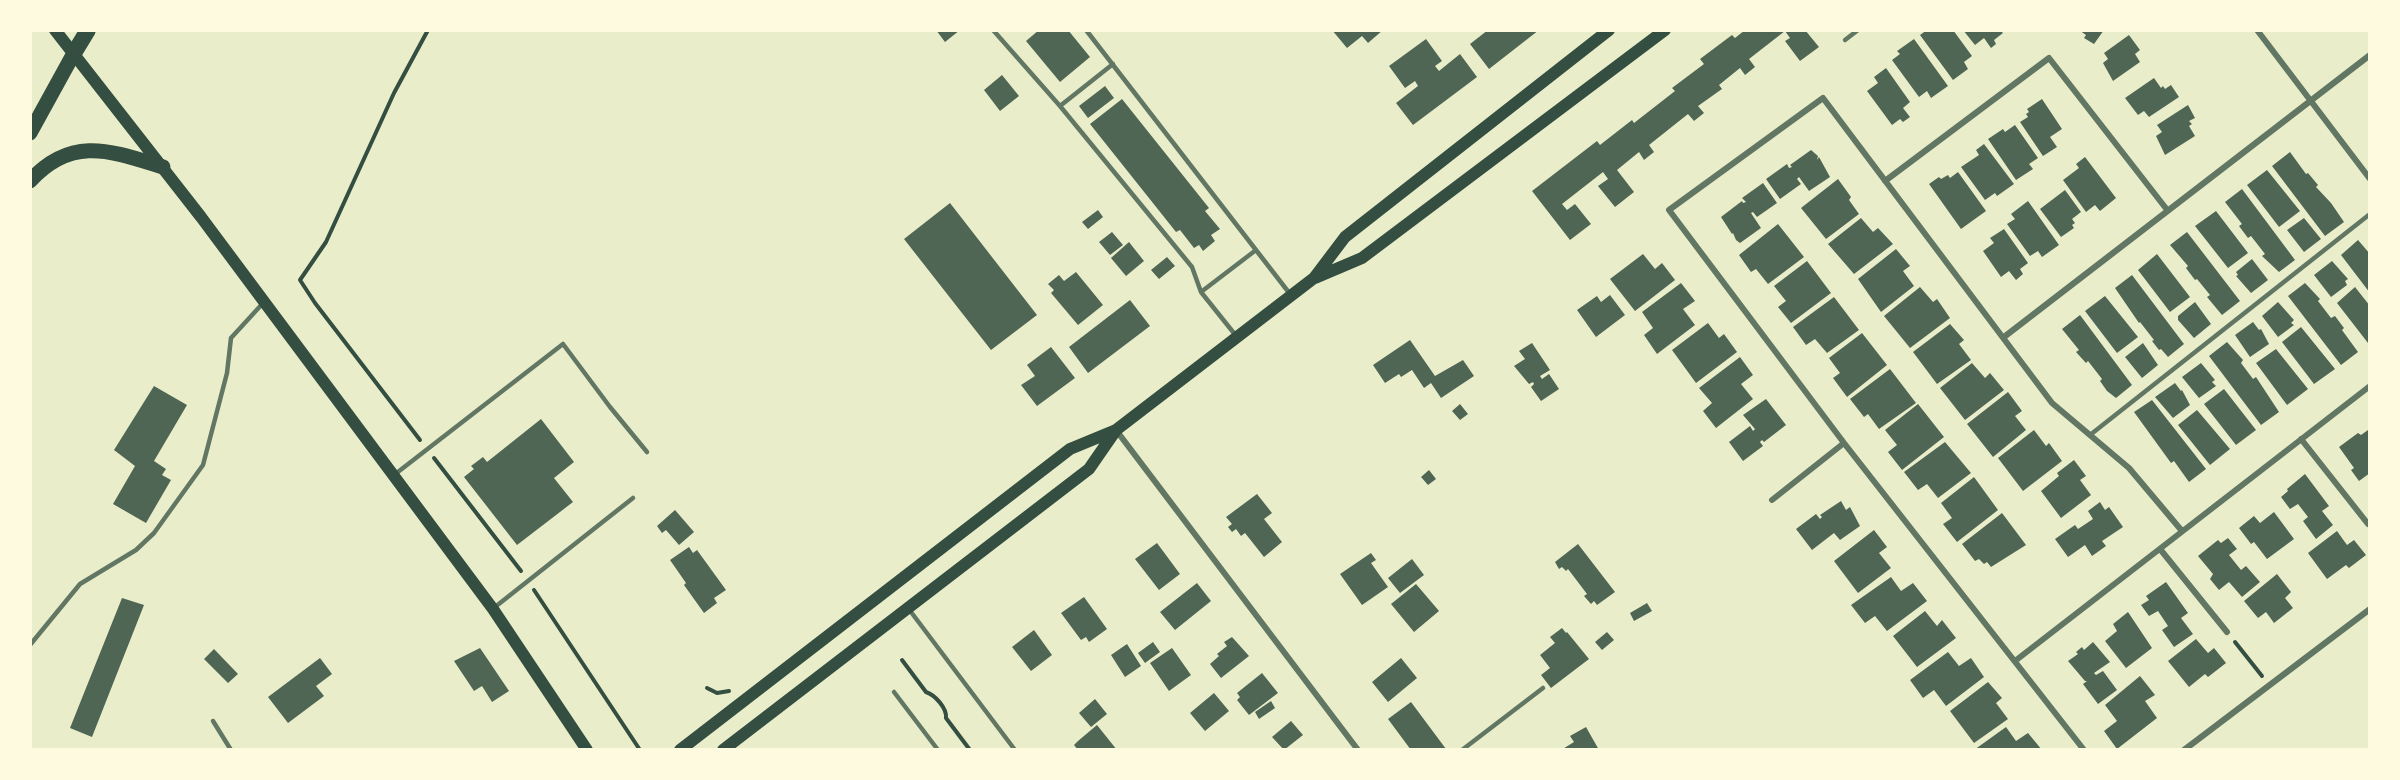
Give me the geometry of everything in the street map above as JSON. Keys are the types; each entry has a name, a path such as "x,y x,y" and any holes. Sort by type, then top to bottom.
{"highway":[{"path":"74,53 88,30"}],"main road":[{"path":"55,30 163,167 394,475 493,609 587,750"},
{"path":"1314,278 1345,237 1609,30"},
{"path":"680,750 1070,449 1116,430 1314,278 1362,258 1665,30"},
{"path":"30,133 74,53"},
{"path":"30,180 48,163 73,151 87,150 119,154 163,167"},
{"path":"723,750 1089,469 1116,430"}],"street":[{"path":"2257,30 2370,178"},
{"path":"2004,337 2370,56"},
{"path":"1885,181 2049,58 2168,211"},
{"path":"2084,750 1845,443 1669,210 1822,98 2052,403 2129,468 2182,531"},
{"path":"2015,661 2370,386"},
{"path":"1116,430 1358,750"},
{"path":"2301,439 2367,524"},
{"path":"1772,500 1845,443"},
{"path":"2160,549 2227,632"},
{"path":"2184,750 2370,609"}],"lane":[{"path":"993,30 1060,106 1192,267 1201,292 1237,337"},
{"path":"1086,30 1291,295"},
{"path":"1845,40 1858,30"},
{"path":"1060,106 1113,64"},
{"path":"2090,435 2370,214"},
{"path":"1201,292 1256,250"},
{"path":"30,645 80,584 136,550 154,533 203,465 227,373 231,338 264,301"},
{"path":"394,475 563,344 647,452"},
{"path":"493,609 633,498"},
{"path":"908,608 1015,750"},
{"path":"1461,750 1543,688"},
{"path":"894,692 938,750"},
{"path":"213,721 231,750"}],"path":[{"path":"428,30 394,93 326,242 300,280 315,303 528,582 640,750"},
{"path":"2227,632 2269,685"},
{"path":"902,660 926,692 932,694 946,713 946,718 970,750"}],"building":[{"path":"936,30 960,30 945,42"},
{"path":"1039,30 1068,30 1090,57 1060,82 1026,41"},
{"path":"1332,30 1383,30 1368,43 1362,36 1347,48"},
{"path":"1488,30 1539,30 1489,69 1470,44"},
{"path":"1745,30 1805,30 1819,47 1800,61 1785,41 1790,38 1785,31 1749,59 1755,67 1745,75 1740,68 1719,85 1722,89 1698,106 1704,113 1694,121 1688,114 1649,145 1654,152 1644,160 1639,152 1617,170 1634,192 1615,207 1598,186 1608,179 1603,172 1562,204 1567,210 1575,204 1591,224 1570,240 1532,191 1597,141 1600,145 1632,120 1634,123 1675,91 1672,88 1704,64 1700,59 1732,35 1735,38"},
{"path":"1927,30 1953,30 1972,56 1964,62 1968,69 1953,80 1920,35"},
{"path":"1963,30 2000,30 2003,33 1994,40 1996,44 1991,48 1984,38 1975,45"},
{"path":"2079,30 2104,30 2094,44 2084,38 2086,35"},
{"path":"2129,35 2140,50 2135,54 2140,62 2113,81 2103,63 2108,59 2104,53"},
{"path":"1426,39 1442,61 1435,66 1439,71 1460,54 1477,77 1413,125 1396,103 1418,86 1415,81 1405,88 1389,66"},
{"path":"1914,39 1948,86 1931,98 1927,91 1919,97 1892,60 1900,54 1897,51"},
{"path":"1886,68 1910,102 1903,108 1910,117 1903,122 1900,119 1892,125 1867,91 1878,83 1874,77"},
{"path":"1002,75 1019,96 1000,111 984,90"},
{"path":"2154,78 2161,88 2163,86 2165,89 2171,85 2179,97 2149,117 2144,111 2138,115 2125,98"},
{"path":"1105,86 1114,98 1088,118 1079,106"},
{"path":"1122,99 1209,208 1205,211 1220,229 1211,235 1215,241 1203,251 1199,245 1194,248 1180,230 1176,232 1090,124"},
{"path":"2042,99 2062,129 2050,137 2057,147 2043,156 2020,122 2028,117 2027,109"},
{"path":"2188,105 2195,118 2189,121 2192,124 2189,126 2195,136 2165,155 2156,136 2162,132 2157,125"},
{"path":"2015,125 2038,158 2029,164 2033,169 2016,180 1988,139 2003,129 2005,132"},
{"path":"1984,144 2014,184 1997,196 1995,193 1985,200 1961,167 1979,155 1976,150"},
{"path":"1811,150 1818,156 1817,160 1819,157 1830,177 1809,191 1799,177 1797,179 1801,184 1780,199 1766,179 1787,164 1789,168 1792,167 1790,165"},
{"path":"2290,152 2306,174 2308,173 2318,185 2316,187 2344,222 2325,236 2272,166"},
{"path":"2085,157 2116,198 2100,211 2095,205 2086,212 2063,180 2079,168 2076,164"},
{"path":"2267,170 2300,211 2279,227 2247,185"},
{"path":"1958,172 1986,211 1961,229 1929,184 1939,177 1941,179 1948,175 1950,178"},
{"path":"1838,179 1851,197 1849,200 1859,214 1826,239 1801,208"},
{"path":"1763,183 1777,203 1757,217 1753,212 1751,213 1761,228 1740,243 1721,217 1742,201 1746,202 1742,198"},
{"path":"2242,189 2295,260 2279,272 2262,256 2265,254 2251,236 2248,238 2239,226 2242,224 2225,202"},
{"path":"2065,190 2081,212 2072,219 2075,223 2072,225 2074,228 2061,237 2040,209"},
{"path":"2028,201 2059,245 2042,257 2038,251 2030,256 2007,224 2015,219 2011,214"},
{"path":"950,203 1037,315 991,350 904,239"},
{"path":"1098,210 1103,217 1088,229 1082,222"},
{"path":"2216,211 2248,253 2228,268 2195,226"},
{"path":"1861,218 1873,232 1878,228 1893,244 1854,274 1828,244"},
{"path":"2304,218 2321,239 2304,252 2287,230"},
{"path":"1778,224 1804,257 1768,284 1756,269 1751,272 1739,255"},
{"path":"2004,229 2028,263 2020,269 2023,274 2016,280 2009,271 2001,277 1983,251 1994,243 1990,238"},
{"path":"1112,232 1123,245 1110,255 1099,242"},
{"path":"2187,232 2240,301 2222,315 2207,297 2210,295 2197,279 2195,280 2186,268 2188,266 2170,245"},
{"path":"2358,240 2370,254 2370,293 2341,255"},
{"path":"1129,242 1144,261 1126,276 1111,258"},
{"path":"1896,249 1910,266 1903,271 1914,286 1881,312 1858,279"},
{"path":"1643,254 1655,269 1662,263 1675,280 1635,311 1610,279"},
{"path":"2157,254 2190,297 2170,312 2138,270"},
{"path":"1167,257 1175,266 1159,279 1151,270"},
{"path":"2252,259 2268,280 2251,293 2236,276 2238,275 2236,272"},
{"path":"1807,261 1831,293 1791,323 1778,307 1786,301 1774,286"},
{"path":"2332,261 2348,279 2345,281 2347,285 2331,297 2314,275"},
{"path":"1076,272 1103,305 1078,325 1051,293 1054,290 1048,284 1059,275 1064,281"},
{"path":"2132,275 2184,344 2168,357 2152,341 2154,340 2139,323 2115,288"},
{"path":"1681,283 1695,301 1683,309 1695,325 1657,354 1644,335 1653,328 1642,312"},
{"path":"2305,283 2320,299 2318,301 2331,318 2335,316 2358,352 2341,365 2288,296"},
{"path":"1920,287 1933,302 1937,299 1950,318 1910,348 1884,316"},
{"path":"2355,287 2370,306 2370,341 2368,343 2337,303"},
{"path":"1610,295 1625,315 1596,337 1577,310 1597,296 1601,302"},
{"path":"2105,296 2138,337 2117,353 2085,311"},
{"path":"1834,297 1859,330 1827,353 1815,339 1806,345 1793,327"},
{"path":"1130,300 1150,326 1088,373 1069,347"},
{"path":"2195,302 2211,324 2194,338 2178,320 2178,316"},
{"path":"2278,302 2294,320 2291,323 2294,325 2278,337 2262,316"},
{"path":"2080,315 2132,385 2116,398 2107,391 2100,381 2102,379 2088,361 2086,363 2076,352 2079,350 2062,329"},
{"path":"2253,322 2259,330 2261,329 2269,344 2250,357 2235,335"},
{"path":"1708,323 1719,338 1724,334 1737,352 1696,383 1672,350"},
{"path":"1950,324 1964,340 1959,344 1971,360 1937,384 1913,352"},
{"path":"2301,327 2335,369 2314,384 2282,342"},
{"path":"1862,333 1887,365 1847,397 1833,378 1840,373 1829,358"},
{"path":"1410,340 1435,376 1463,360 1474,376 1441,398 1431,383 1424,388 1412,370 1401,377 1399,374 1385,383 1373,365"},
{"path":"2227,342 2243,360 2241,363 2253,379 2256,377 2279,412 2261,425 2209,356"},
{"path":"1532,343 1550,370 1540,376 1542,379 1549,374 1559,389 1541,401 1531,387 1533,382 1529,384 1514,366 1525,359 1519,351"},
{"path":"2143,343 2158,365 2142,378 2125,357"},
{"path":"1051,347 1075,378 1037,406 1021,385 1035,376 1027,365"},
{"path":"2276,349 2308,389 2287,405 2256,363"},
{"path":"1740,357 1753,375 1741,384 1753,399 1716,428 1703,411 1712,403 1699,388"},
{"path":"1972,363 1985,378 1990,373 2004,390 1965,420 1940,388"},
{"path":"2201,363 2215,380 2212,382 2216,386 2199,398 2182,377"},
{"path":"1890,369 1916,403 1879,429 1868,414 1864,417 1850,399"},
{"path":"2175,383 2182,390 2190,405 2173,418 2155,397"},
{"path":"154,386 187,405 154,461 166,469 162,475 171,480 146,523 113,504 135,466 114,450"},
{"path":"2224,389 2256,430 2236,445 2204,404"},
{"path":"2008,392 2022,411 2015,416 2026,430 1993,457 1967,424"},
{"path":"1766,399 1786,425 1764,442 1762,440 1760,442 1763,446 1743,461 1729,442 1750,426 1753,431 1755,429 1743,415"},
{"path":"2152,400 2206,469 2189,482 2174,461 2171,463 2134,412"},
{"path":"1460,404 1468,414 1460,420 1452,411"},
{"path":"1918,404 1944,437 1902,470 1888,452 1897,445 1885,430"},
{"path":"2197,410 2230,449 2210,465 2178,425"},
{"path":"541,419 574,462 554,478 573,502 517,545 464,477 474,469 471,466 483,457 487,462"},
{"path":"2034,430 2046,446 2049,443 2062,461 2023,491 1998,458"},
{"path":"2368,430 2370,433 2370,473 2359,481 2351,470 2354,468 2339,447 2358,433 2361,435"},
{"path":"1945,442 1971,473 1938,498 1927,484 1918,490 1904,472"},
{"path":"2074,460 2086,476 2080,480 2091,495 2061,518 2041,491 2059,476 2057,473"},
{"path":"1429,470 1436,479 1428,485 1421,477"},
{"path":"2305,474 2329,506 2322,511 2333,525 2316,539 2303,521 2308,517 2298,504 2290,509 2281,497"},
{"path":"1974,477 1998,510 1957,542 1943,524 1952,518 1941,503"},
{"path":"1257,494 1272,513 1264,519 1282,542 1264,557 1245,533 1241,536 1236,529 1232,532 1228,527 1232,524 1226,517"},
{"path":"1841,501 1846,510 1850,507 1860,526 1840,540 1834,533 1812,550 1796,529 1816,514 1820,519 1822,517 1820,515"},
{"path":"2100,502 2105,510 2109,507 2123,527 2102,541 2106,546 2092,556 2085,545 2068,557 2055,539 2075,525 2078,529 2093,519 2088,511"},
{"path":"675,510 694,532 679,545 666,530 662,533 657,526"},
{"path":"2274,512 2294,539 2267,559 2254,542 2251,544 2239,528 2254,516 2260,523"},
{"path":"2002,513 2026,545 1991,567 1987,562 1984,564 1979,559 1975,561 1962,544"},
{"path":"1874,530 1887,547 1879,553 1891,568 1858,593 1834,561"},
{"path":"2337,531 2347,545 2354,540 2366,555 2349,568 2346,565 2327,579 2308,553"},
{"path":"2228,538 2237,549 2229,555 2241,570 2246,566 2260,582 2242,597 2229,582 2219,590 2210,579 2213,574 2198,556 2218,540 2221,543"},
{"path":"1157,543 1180,574 1159,590 1135,559"},
{"path":"1578,544 1615,592 1597,605 1594,601 1591,604 1584,596 1587,594 1568,569 1566,571 1562,567 1559,569 1555,562"},
{"path":"689,547 693,553 697,550 726,590 714,598 717,603 704,613 670,560"},
{"path":"1371,553 1376,560 1371,563 1388,587 1362,605 1340,574"},
{"path":"1412,559 1424,575 1400,593 1388,578"},
{"path":"2277,574 2291,592 2285,598 2293,608 2274,623 2266,612 2258,618 2244,601"},
{"path":"1891,577 1901,591 1913,583 1927,601 1887,631 1875,616 1865,623 1851,605"},
{"path":"2166,582 2188,613 2181,618 2193,634 2174,647 2162,630 2168,626 2158,611 2149,616 2141,605 2149,600 2146,596"},
{"path":"1197,583 1211,601 1175,630 1160,612"},
{"path":"1416,584 1439,611 1414,632 1391,604"},
{"path":"1084,597 1107,629 1089,642 1086,637 1081,640 1061,613"},
{"path":"122,598 144,605 92,737 70,728"},
{"path":"1647,603 1652,611 1634,621 1630,613"},
{"path":"1925,611 1937,626 1942,620 1956,638 1917,667 1893,636"},
{"path":"2128,612 2152,648 2126,668 2105,641 2117,631 2113,624"},
{"path":"1562,628 1589,659 1551,688 1541,675 1550,668 1540,655 1555,643 1550,637"},
{"path":"1034,630 1052,655 1031,671 1012,647"},
{"path":"1607,632 1614,640 1602,650 1595,642"},
{"path":"1232,637 1249,656 1221,678 1210,664 1227,646 1224,642"},
{"path":"2196,639 2208,653 2214,648 2226,663 2208,677 2205,674 2189,687 2168,661"},
{"path":"1153,642 1160,652 1145,663 1138,653"},
{"path":"2093,642 2110,662 2094,673 2096,675 2103,671 2117,690 2098,704 2083,684 2087,681 2068,661 2078,654 2076,652 2082,647 2084,650"},
{"path":"1127,644 1141,666 1125,677 1111,655"},
{"path":"480,648 509,691 492,702 482,686 474,691 454,661"},
{"path":"1172,648 1191,675 1169,691 1150,663"},
{"path":"214,649 238,674 228,683 204,659"},
{"path":"1948,652 1959,666 1971,658 1984,677 1946,706 1934,690 1923,698 1910,680"},
{"path":"320,658 332,674 316,686 324,696 288,723 268,697"},
{"path":"1401,658 1417,678 1388,702 1372,682"},
{"path":"1262,673 1278,693 1249,715 1237,700 1240,697 1237,693"},
{"path":"2140,676 2155,695 2145,701 2157,718 2117,749 2104,731 2117,721 2105,705"},
{"path":"1988,682 2002,698 1996,703 2008,719 1974,743 1950,711"},
{"path":"1214,693 1229,711 1205,731 1190,713"},
{"path":"1095,699 1107,714 1091,727 1079,713"},
{"path":"1271,701 1275,708 1259,719 1255,712"},
{"path":"1411,702 1445,750 1411,750 1388,719"},
{"path":"1291,721 1303,735 1284,750 1272,737"},
{"path":"1097,725 1117,750 1078,750 1074,745"},
{"path":"1586,727 1599,750 1561,750 1574,742 1570,736"},
{"path":"2006,727 2016,741 2028,733 2042,750 1974,750"}]}
